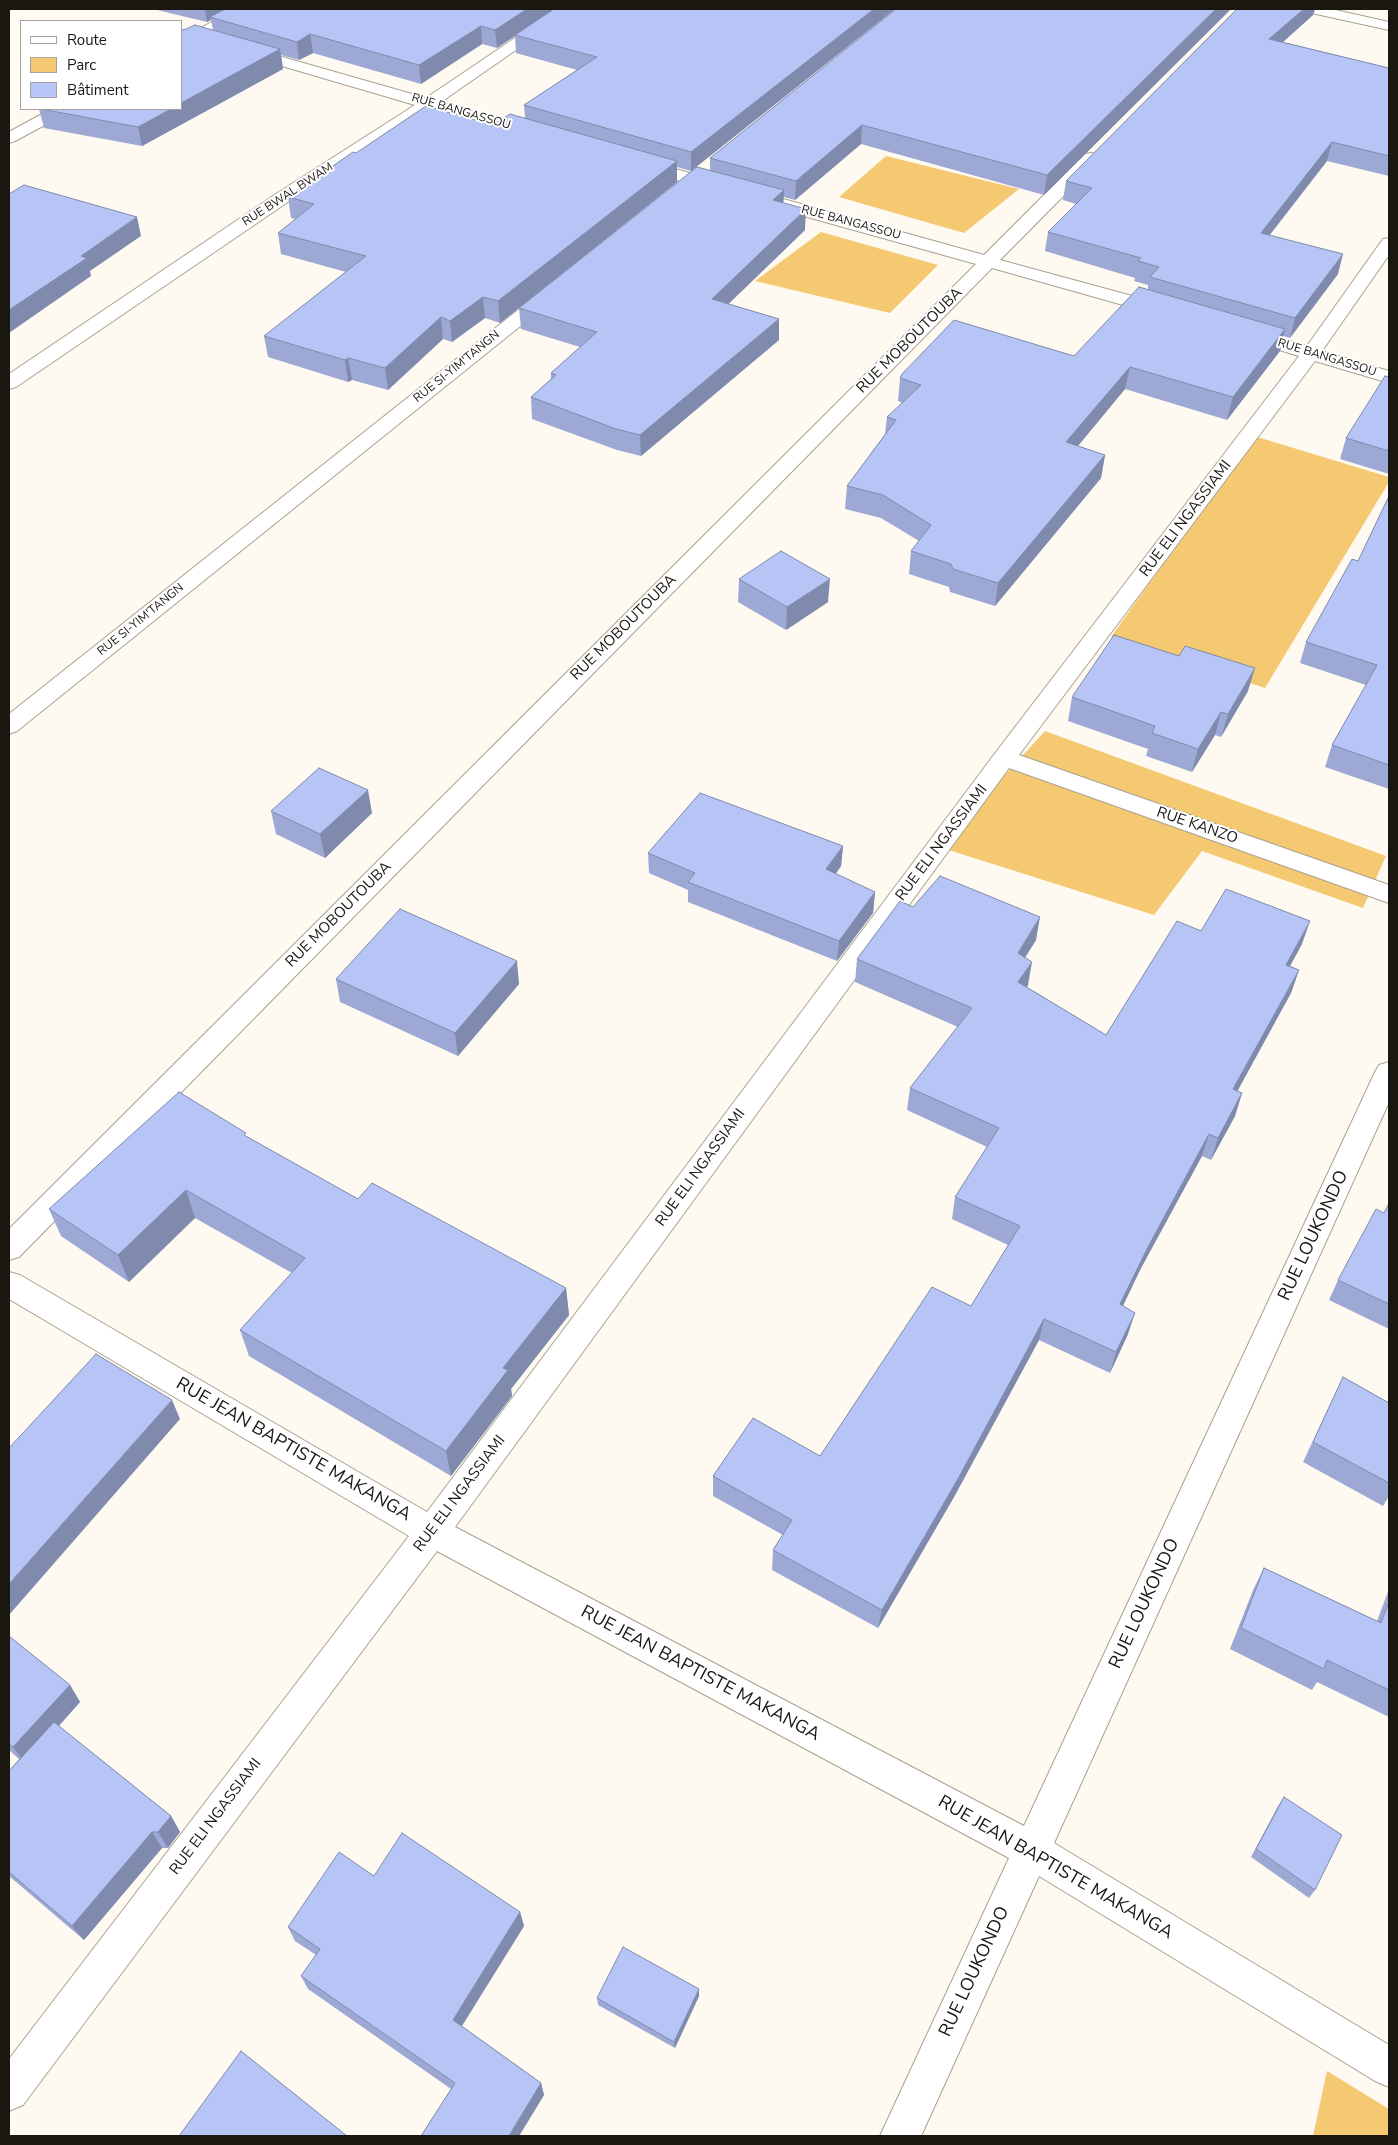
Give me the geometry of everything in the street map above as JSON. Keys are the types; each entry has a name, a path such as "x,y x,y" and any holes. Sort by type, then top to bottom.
{"street":[{"path":"189,41 245,9"},
{"name":"RUE BWAL BWAM","path":"9,383 282,198 430,103 568,9"},
{"path":"1312,9 1389,26"},
{"path":"189,41 215,42"},
{"name":"RUE BANGASSOU","path":"234,48 552,138"},
{"path":"9,138 61,110"},
{"name":"RUE MOBOUTOUBA","path":"9,1248 1108,142"},
{"path":"626,160 739,192"},
{"path":"677,192 708,167"},
{"name":"RUE BANGASSOU","path":"758,197 1179,314"},
{"name":"RUE ELI NGASSIAMI","path":"9,2090 432,1532 1004,758 1312,352 1389,242"},
{"name":"RUE SI-YIM'TANGN","path":"9,726 560,285"},
{"name":"RUE BANGASSOU","path":"1226,328 1312,352 1389,377"},
{"name":"RUE KANZO","path":"1004,758 1389,894"},
{"name":"RUE LOUKONDO","path":"900,2136 1389,1072"},
{"name":"RUE JEAN BAPTISTE MAKANGA","path":"9,1284 432,1532 1031,1850 1389,2067"}],"green space":[{"path":"886,156 1019,189 964,233 839,197"},
{"path":"821,232 938,265 890,313 755,281"},
{"path":"1254,436 1389,477 1389,482 1265,688 1111,637"},
{"path":"1045,731 1386,856 1363,908 1202,851 1154,915 939,847"},
{"path":"1327,2071 1389,2109 1389,2136 1313,2136"}],"building":[{"path":"225,9 527,9 495,30 481,26 419,65 310,34 297,42 210,17"},
{"path":"554,9 874,9 691,152 524,105 597,57 515,35"},
{"path":"896,9 1216,9 1047,175 862,125 796,181 710,158"},
{"path":"1237,9 1304,9 1269,39 1389,68 1389,156 1332,142 1261,233 1343,254 1295,318 1150,277 1159,267 1138,261 1141,258 1048,232 1092,188 1066,181"},
{"path":"195,25 280,49 182,102 182,29"},
{"path":"426,106 493,125 510,114 677,161 498,301 483,297 450,321 441,317 385,368 348,358 345,360 264,336 366,256 278,233 314,204 288,197 353,152 356,153"},
{"path":"46,110 169,110 138,127"},
{"path":"697,167 784,190 773,200 806,209 712,299 779,319 640,435 616,429 531,397 556,375 551,373 597,332 519,308"},
{"path":"24,185 137,217 81,256 87,258 9,310 9,194"},
{"path":"1139,287 1285,329 1233,397 1130,367 1066,442 1105,455 998,583 953,569 951,564 911,551 931,525 883,495 847,486 896,420 887,417 921,385 900,378 902,374 954,320 1074,356"},
{"path":"1385,376 1389,377 1389,451 1346,438"},
{"path":"1389,496 1389,765 1332,745 1377,665 1306,642 1352,559 1358,561"},
{"path":"781,551 830,579 787,607 739,579"},
{"path":"1114,635 1179,656 1185,646 1255,668 1228,714 1221,712 1198,749 1152,733 1155,726 1072,697"},
{"path":"319,768 368,790 320,834 271,811"},
{"path":"700,793 843,846 826,869 875,892 839,941 688,882 695,873 648,853"},
{"path":"940,876 1040,917 1018,953 1032,962 1018,982 1106,1035 1177,921 1201,931 1226,889 1310,921 1286,965 1299,970 1233,1089 1242,1093 1218,1138 1209,1134 1148,1247 1120,1304 1135,1313 1116,1352 1044,1319 959,1477 882,1610 773,1550 792,1520 713,1476 753,1418 820,1456 932,1287 971,1306 1020,1226 955,1197 999,1128 910,1088 972,1008 857,959 900,901 913,907"},
{"path":"400,909 517,961 455,1033 336,979"},
{"path":"179,1092 246,1133 244,1135 358,1199 372,1183 566,1288 503,1368 508,1370 446,1451 240,1330 305,1258 186,1190 118,1255 49,1209"},
{"path":"1389,1203 1389,1304 1338,1280 1376,1209 1384,1213"},
{"path":"96,1354 172,1400 9,1584 9,1448"},
{"path":"1343,1377 1389,1403 1389,1483 1313,1442"},
{"path":"1264,1568 1381,1623 1389,1602 1389,1690 1327,1660 1324,1669 1241,1628"},
{"path":"9,1636 70,1685 13,1747 9,1744"},
{"path":"54,1722 171,1816 158,1832 152,1832 72,1926 9,1872 9,1771"},
{"path":"1284,1797 1342,1835 1315,1890 1256,1849"},
{"path":"402,1833 520,1912 453,2020 541,2083 509,2136 421,2136 455,2083 301,1976 320,1949 288,1927 339,1852 374,1876"},
{"path":"623,1947 699,1989 674,2042 597,1998"},
{"path":"241,2051 347,2136 179,2136"}]}
